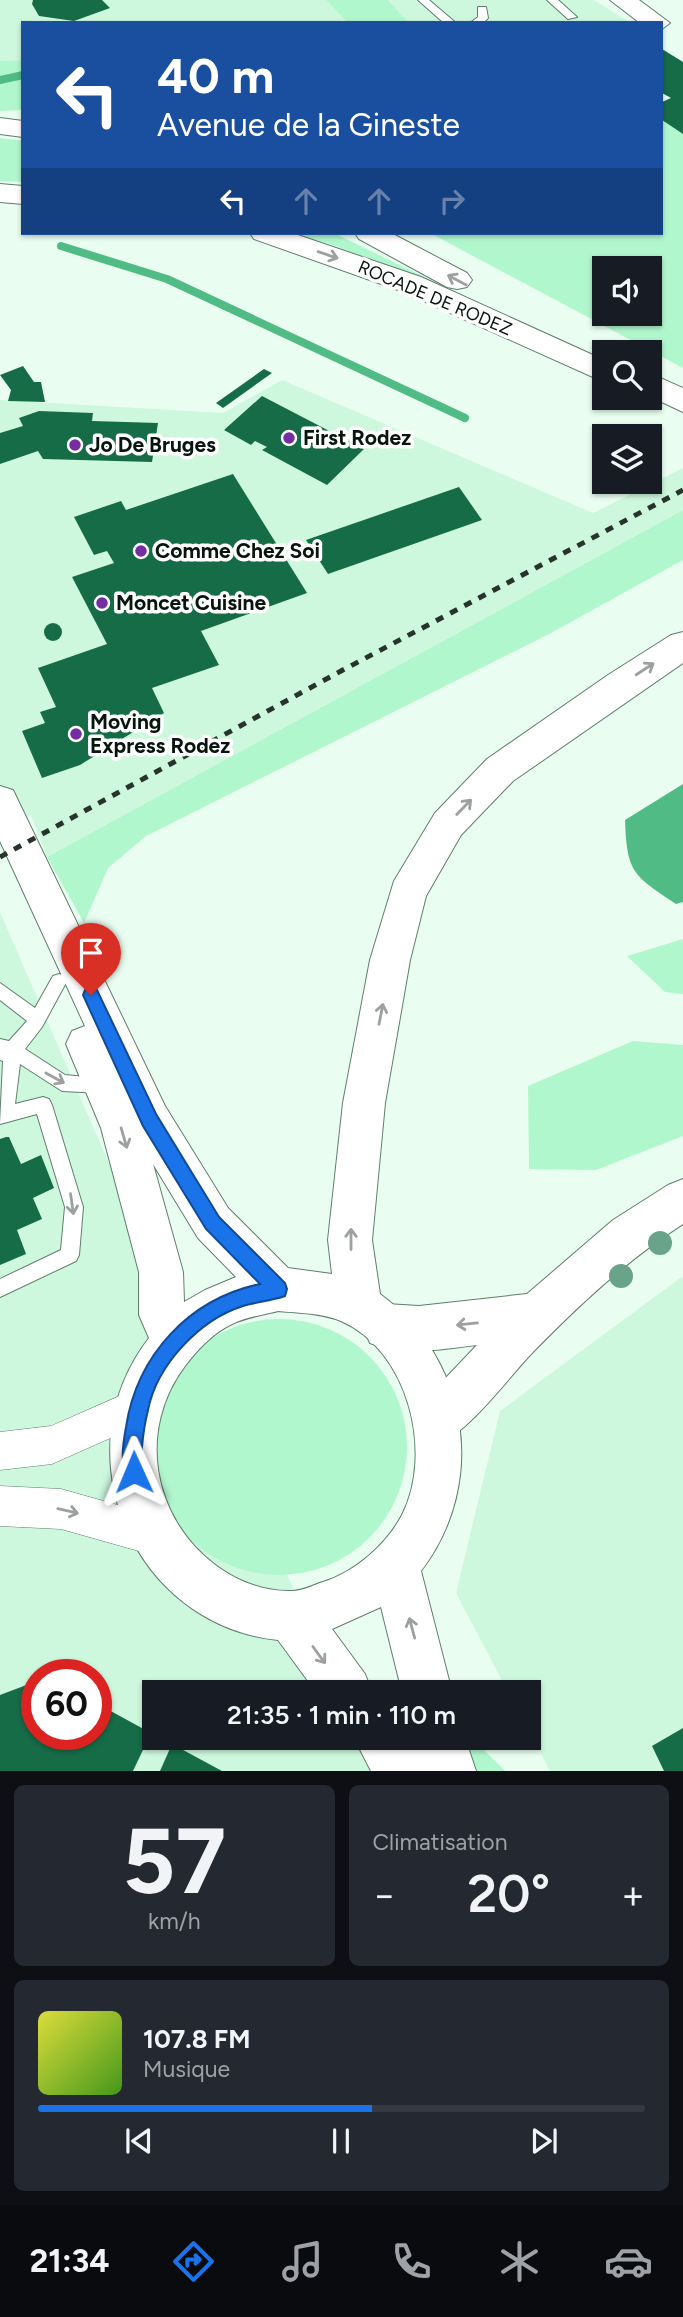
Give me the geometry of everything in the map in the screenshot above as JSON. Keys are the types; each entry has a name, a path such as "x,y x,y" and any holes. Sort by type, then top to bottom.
{"main road":[{"path":"622,0 652,21"},
{"path":"0,126 21,129"},
{"path":"0,193 21,195"},
{"name":"ROCADE DE RODEZ","path":"270,235 411,284 592,367"},
{"name":"ROCADE DE RODEZ","path":"373,235 592,353"},
{"path":"662,390 683,401"},
{"path":"662,398 683,408"},
{"path":"534,1316 419,1329 373,1317 327,1294 278,1289 240,1297 204,1316 173,1342 152,1372 138,1407 132,1451 136,1494 153,1535 181,1571 217,1597 259,1612 292,1617 354,1597 395,1564 425,1521 439,1471 438,1421 428,1385 410,1353 373,1317 350,1240 364,1103 390,960 408,892 448,824 500,770 683,645"},
{"path":"0,801 150,1120 213,1223 278,1289"},
{"path":"0,850 122,1128 158,1259 162,1315 173,1342"},
{"path":"438,1421 534,1316 623,1239 683,1200"},
{"path":"395,1564 424,1680"},
{"path":"292,1617 338,1680"},
{"path":"388,1750 401,1771"},
{"path":"443,1750 450,1771"}],"street":[{"path":"0,1451 52,1445 138,1407"},
{"path":"0,1506 61,1509 153,1535"}],"lane":[{"path":"424,0 449,21"},
{"path":"552,0 572,17"},
{"path":"478,21 483,18 482,9"},
{"path":"0,1069 4,1051 37,1020 59,981"},
{"path":"0,990 37,1020"},
{"path":"4,1051 62,1083 104,1085"},
{"path":"0,1288 70,1255 74,1207 43,1105 3,1115 4,1051"}],"shaded area":[{"path":"0,0 326,0 346,21 21,21 21,60 0,61"},
{"path":"326,0 388,0 407,21 346,21"},
{"path":"388,0 594,0 627,21 407,21"},
{"path":"21,60 21,110 0,111 0,61"},
{"path":"663,121 683,134 683,368 662,357 662,340 631,340 604,326 662,326 662,256 592,256 592,319 434,235 663,235"},
{"path":"0,138 21,141 21,182 0,181"},
{"path":"298,235 338,235 592,360 336,246"},
{"path":"282,380 593,513 631,494 662,494 662,478 683,468 683,510 47,857 31,815 0,833 0,400 223,413"},
{"path":"683,510 683,560 549,634 146,836 108,868 84,923 47,857"},
{"path":"683,784 683,902 676,904 641,879 635,871 628,851 625,820"},
{"path":"0,912 333,1680 142,1680 142,1750 363,1750 373,1771 0,1771"},
{"path":"683,939 683,994 665,992 627,956"},
{"path":"633,1041 683,1045 683,1136 596,1170 529,1169 528,1086"},
{"path":"683,1276 683,1771 550,1771 539,1750 541,1680 502,1680 456,1593 500,1411"},
{"path":"279,1319 316,1325 339,1334 360,1348 378,1366 397,1398 407,1447 401,1484 392,1507 378,1528 360,1546 328,1565 279,1575 242,1569 219,1560 198,1546 180,1528 161,1496 151,1447 157,1410 166,1387 180,1366 198,1348 230,1329"},
{"path":"458,1750 484,1750 505,1771 466,1771"}],"building":[{"path":"33,0 102,0 110,8 74,21 39,16 32,4"},
{"path":"663,50 683,62 683,134 663,121 663,102 671,98 663,94"},
{"path":"23,366 34,382 41,382 45,402 8,401 11,390 0,375"},
{"path":"264,369 272,373 223,408 216,403"},
{"path":"262,396 364,449 327,485 262,450 267,447 255,441 251,445 224,430"},
{"path":"39,411 93,413 92,421 158,423 152,462 43,459 38,451 0,464 0,433 23,426 19,418"},
{"path":"233,474 307,593 201,631 219,665 152,688 164,713 80,765 42,778 22,731 45,723 40,712 56,707 38,668 107,644 72,577 114,563 107,551 94,555 74,517 121,501 126,510"},
{"path":"459,487 482,520 328,574 306,540"},
{"path":"49,623 57,623 62,632 60,639 49,641 44,636 44,628"},
{"path":"9,1137 21,1164 41,1155 54,1188 33,1198 42,1219 17,1230 26,1254 0,1265 0,1139"},
{"path":"21,1687 21,1750 112,1750 112,1712 142,1728 143,1750 133,1771 0,1771 0,1695"},
{"path":"683,1728 683,1771 664,1771 652,1746"},
{"path":"169,1750 183,1750 222,1771 160,1771"}],"waterway":[{"path":"0,80 21,75"},
{"path":"61,246 167,279 465,418"}],"railway":[{"path":"0,857 341,671 683,490"}],"place":[{"name":"First Rodez","path":"289,438"},
{"name":"Jo De Bruges","path":"75,445"},
{"name":"Comme Chez Soi","path":"141,551"},
{"name":"Moncet Cuisine","path":"102,603"},
{"name":"Moving Express Rodez","path":"76,734"}],"route":[{"path":"91,995 150,1120 213,1223 278,1289 240,1297 204,1316 173,1342 152,1372 138,1407 132,1451 134,1472"}]}
